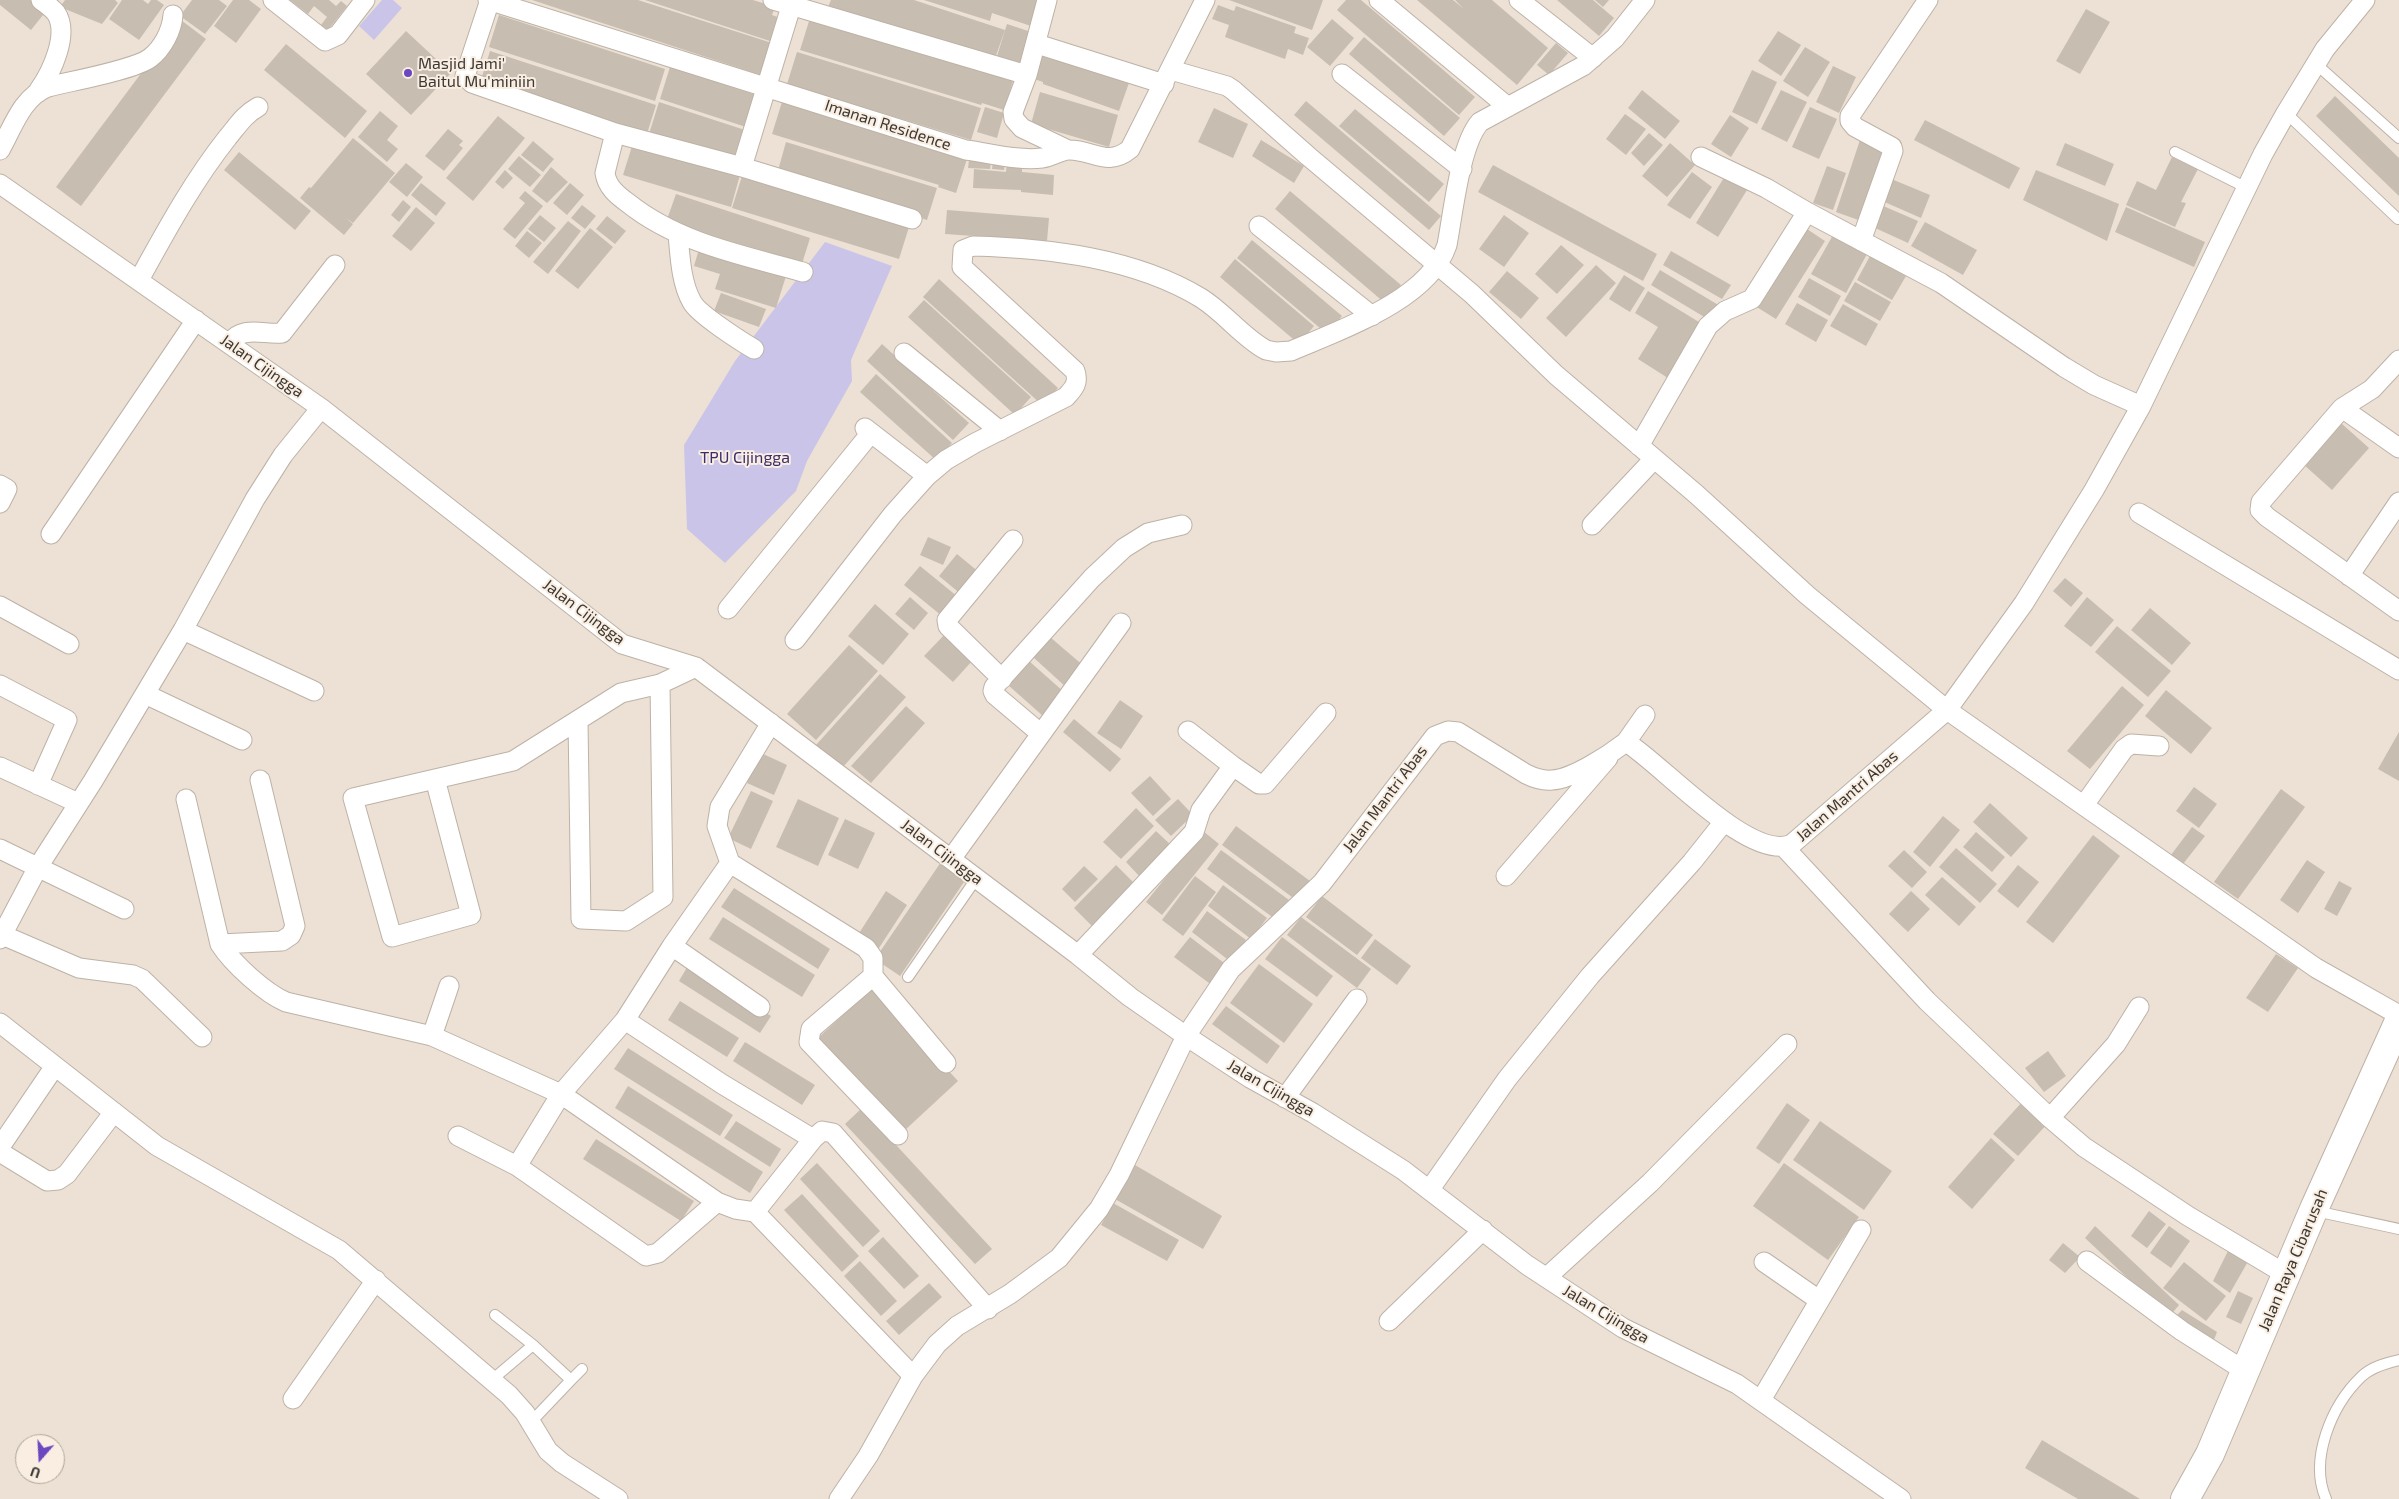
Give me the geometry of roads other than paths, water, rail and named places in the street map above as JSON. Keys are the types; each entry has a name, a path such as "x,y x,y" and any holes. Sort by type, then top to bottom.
{"main road":[{"name":"Jalan Raya Cibarusah","path":"2185,1499 2210,1454 2314,1209 2399,1021"},
{"name":"Jalan Raya Cibarusah","path":"2193,1499 2216,1456 2320,1212 2399,1037"}],"street":[{"path":"0,150 27,102 39,90 53,69 59,21 55,13 41,0"},
{"path":"273,0 325,41 338,35 365,0"},
{"path":"489,0 466,73 467,80 479,86 616,133 742,167 912,219"},
{"name":"Imanan Residence","path":"489,0 966,150 1029,159 1046,158 1068,150"},
{"path":"773,0 792,3 1027,75"},
{"path":"1047,0 1037,44 1013,112 1014,119 1022,128 1068,150 1112,159 1124,155 1130,149 1206,0"},
{"path":"1379,0 1508,108"},
{"path":"1519,0 1593,58"},
{"path":"795,640 893,514 927,476 946,460 1066,397 1075,387 1078,378 1067,362 962,267 963,250 967,247 995,247 1044,252 1081,256 1132,268 1200,297 1260,347 1276,352 1291,351 1372,316 1392,305 1428,277 1438,265 1447,245 1467,147 1474,128 1480,122 1508,108 1593,58 1614,38 1645,0"},
{"path":"1861,241 1893,151 1892,147 1855,127 1850,121 1850,116 1928,0"},
{"name":"Jalan Mantri Abas","path":"839,1499 868,1456 913,1376 937,1344 957,1326 988,1308 1059,1258 1099,1209 1119,1175 1186,1036 1232,969 1322,883 1435,736 1448,732 1458,732 1526,774 1545,780 1558,780 1568,776 1619,747 1646,756 1723,823 1760,842 1776,847 1784,847 1792,844 1947,710 2024,603 2094,490 2141,406 2247,188 2286,113 2316,64 2360,1"},
{"path":"742,167 792,3"},
{"path":"39,90 142,62 155,53 171,31 173,15"},
{"path":"1037,44 1168,77 1227,86 1233,90 1308,156 1438,265 1556,375 1654,459 1807,596 1947,710 2316,968 2399,1015"},
{"path":"1342,74 1462,169"},
{"path":"139,280 178,210 212,157 248,113 258,107"},
{"path":"616,133 605,173 606,179 611,188 645,217 702,244 802,272"},
{"path":"1701,157 1766,188 1807,212 1941,283 2094,385 2141,406"},
{"name":"Jalan Cijingga","path":"0,184 321,408 622,644 696,667 1078,955 1130,997 1186,1036 1250,1078 1395,1165 1546,1277 1623,1328 1731,1381 1901,1499"},
{"path":"1639,446 1708,326 1724,311 1752,299 1807,212"},
{"path":"1259,226 1372,316"},
{"path":"678,234 682,273 692,304 739,341 754,349"},
{"path":"230,343 242,332 282,333 335,264"},
{"path":"51,534 196,320"},
{"path":"904,353 1000,430"},
{"path":"2399,360 2372,389 2342,408 2261,502 2260,510 2267,517 2399,612"},
{"path":"202,1037 142,979 133,975 79,968 0,936 38,867 183,630 255,499 283,455 321,408"},
{"path":"2342,408 2399,448"},
{"path":"728,609 868,431 927,476"},
{"path":"1592,525 1654,459"},
{"path":"0,484 7,489 0,503"},
{"path":"2349,576 2399,502"},
{"path":"2140,512 2399,670"},
{"path":"1040,733 993,693 994,687 1092,578 1124,548 1148,533 1182,525"},
{"path":"1002,679 948,626 946,620 1012,540"},
{"path":"0,606 69,644"},
{"path":"951,859 1121,623"},
{"path":"183,630 314,690"},
{"path":"435,779 471,915 392,937 353,798 435,779 513,761 621,694 660,684 696,667"},
{"path":"578,721 581,919 626,921 663,897 660,684"},
{"path":"0,685 67,720 38,785"},
{"path":"145,694 242,740"},
{"path":"1188,731 1259,784 1265,784 1326,713"},
{"path":"1506,876 1646,715"},
{"path":"771,723 720,808 717,826 730,863 866,948 872,958 872,976 946,1063"},
{"path":"2084,805 2124,749 2131,744 2159,746"},
{"path":"1078,955 1194,832 1200,812 1233,766"},
{"path":"0,767 78,803"},
{"path":"220,944 282,941 291,936 295,926 260,780"},
{"path":"186,799 220,944 242,968 274,996 281,1000 432,1036 561,1094 717,1202 735,1209 755,1212 913,1376"},
{"path":"1430,1190 1507,1079 1590,976 1692,862 1723,823"},
{"path":"1784,847 1927,1001 2050,1118 2084,1147 2188,1216 2287,1275"},
{"path":"0,849 124,909"},
{"path":"516,1166 561,1094 625,1020 672,946 730,863"},
{"path":"672,946 760,1007"},
{"path":"872,976 811,1029 809,1042 898,1135"},
{"path":"432,1036 449,986"},
{"path":"1285,1098 1357,999"},
{"path":"2050,1118 2116,1044 2139,1007"},
{"path":"625,1020 722,1084 813,1139"},
{"path":"0,1023 157,1146 339,1250 509,1395 531,1422 548,1451 562,1463 618,1499"},
{"path":"1546,1277 1650,1183 1787,1044"},
{"path":"54,1066 0,1148 3,1154 47,1181 58,1180 67,1174 114,1112"},
{"path":"755,1212 813,1139 822,1131 835,1134 988,1308"},
{"path":"458,1136 516,1166 646,1256 658,1253 717,1202"},
{"path":"1390,1321 1483,1230"},
{"path":"1761,1400 1861,1230"},
{"path":"2087,1261 2182,1331 2245,1371"},
{"path":"1764,1262 1816,1298 1818,1302"},
{"path":"293,1399 376,1280"}],"lane":[{"path":"2316,64 2399,138"},
{"path":"2286,113 2398,219"},
{"path":"2175,152 2247,188"},
{"path":"908,977 976,878"},
{"path":"2320,1212 2399,1229"},
{"path":"495,1315 534,1345 571,1380"},
{"path":"493,1380 534,1345"},
{"path":"2326,1499 2321,1488 2318,1465 2324,1438 2344,1399 2362,1376 2379,1365 2399,1360"},
{"path":"531,1422 582,1369"}],"place":[{"name":"Masjid Jami' Baitul Mu'miniin","path":"408,73"}],"park label":[{"name":"TPU Cijingga","path":"745,458"}]}
